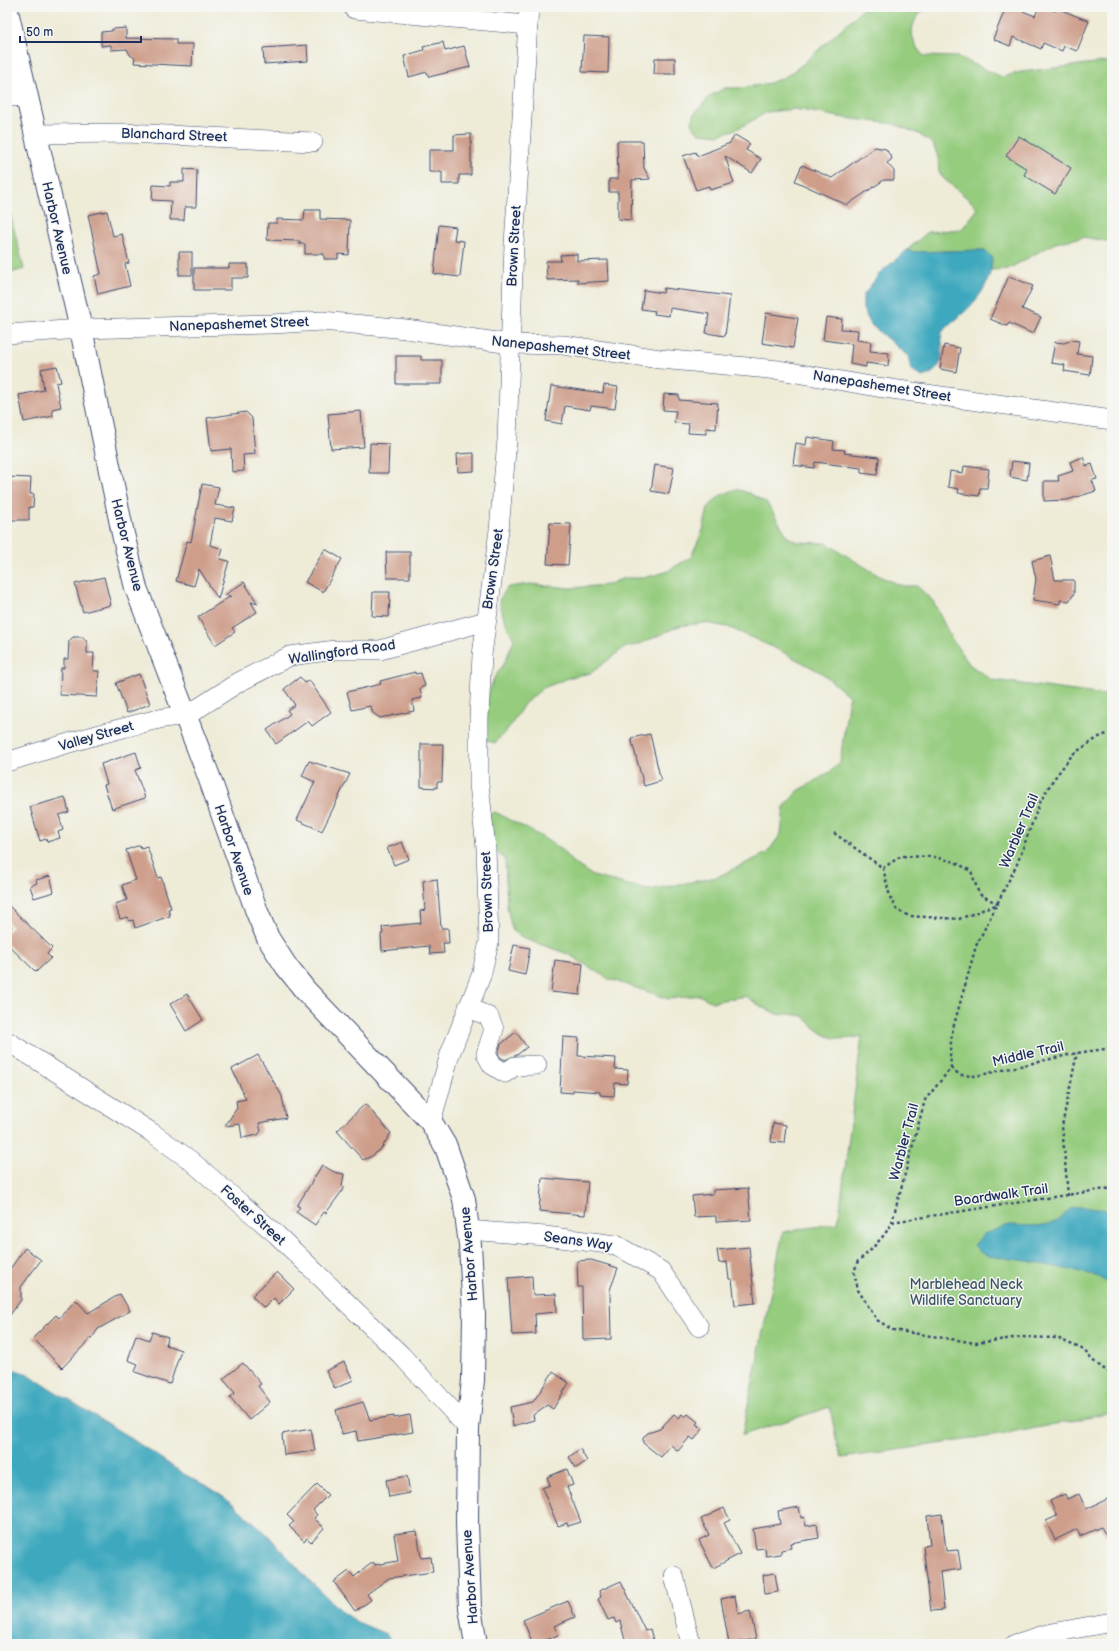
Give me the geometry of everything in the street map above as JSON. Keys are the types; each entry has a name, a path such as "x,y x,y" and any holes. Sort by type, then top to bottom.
{"main road":[{"name":"Harbor Avenue","path":"8,24 17,97 35,134 81,329 123,534 136,588 186,716 256,912 268,938 286,966 305,990 431,1122 446,1147 464,1199 468,1230 474,1316 473,1380 468,1428 468,1558 470,1608 476,1644"}],"street":[{"path":"354,9 528,16"},
{"name":"Brown Street","path":"431,1122 450,1054 481,976 489,942 486,848 479,784 479,718 482,655 499,530 507,440 514,244 528,16"},
{"name":"Blanchard Street","path":"35,134 126,133 313,142"},
{"name":"Nanepashemet Street","path":"7,334 81,329 272,324 322,321 406,329 511,344 563,345 660,359 779,370 877,387 1112,420"},
{"name":"Wallingford Road","path":"186,716 239,682 290,656 335,650 380,650 486,621"},
{"name":"Valley Street","path":"7,762 129,726 167,718 186,716"},
{"path":"468,1008 488,1017 494,1029 486,1054 492,1065 505,1073 516,1066 537,1065"},
{"name":"Foster Street","path":"7,1041 151,1132 190,1160 233,1196 276,1234 401,1355 468,1428"},
{"name":"Seans Way","path":"468,1230 545,1236 616,1245 661,1271 699,1327"},
{"path":"674,1576 690,1644"},
{"path":"1015,1644 1047,1634 1112,1622"}],"path":[{"name":"Warbler Trail","path":"1112,732 1098,737 1073,754 1053,780 1040,802 1017,864 976,946 952,1032 950,1068 925,1100 892,1222 886,1234 858,1261 854,1272 858,1290 876,1320 893,1330 976,1343 1020,1337 1057,1338 1084,1350 1092,1360 1112,1375"},
{"path":"834,833 883,868 890,897 897,910 909,916 959,919 998,904"},
{"path":"883,868 900,856 935,857 955,862 971,872 979,894 998,904"},
{"name":"Middle Trail","path":"950,1068 960,1075 976,1076 1077,1053 1112,1048"},
{"path":"1068,1196 1062,1126 1077,1053"},
{"name":"Boardwalk Trail","path":"892,1222 1112,1188"}],"green space":[{"path":"865,7 929,7 917,18 912,30 915,44 924,56 958,57 1002,77 1021,72 1112,61 1112,242 1083,237 1055,243 1008,269 991,270 992,257 983,250 915,252 907,250 928,232 962,229 977,210 972,202 943,178 939,171 938,157 933,144 919,134 894,124 845,118 795,109 767,112 741,127 719,135 699,133 692,125 693,115 710,96 725,88 742,88 770,83 785,77 803,64"},
{"path":"10,213 24,269 7,274 7,214"},
{"name":"Marblehead Neck Wildlife Sanctuary","path":"736,489 749,493 767,503 788,537 797,542 826,543 881,577 903,586 917,586 933,601 951,638 970,665 992,680 1112,696 1112,1413 1006,1434 842,1458 837,1445 830,1407 742,1435 783,1232 838,1223 862,1036 844,1039 829,1036 816,1029 804,1016 789,1014 779,1015 762,1007 745,996 712,1002 699,995 669,999 609,979 568,954 525,939 512,930 507,906 505,859 490,847 489,815 495,812 537,834 561,849 571,861 593,876 649,890 717,877 767,853 781,834 784,807 798,791 830,772 840,762 849,696 822,673 779,650 728,627 705,623 679,626 642,643 624,648 591,673 571,677 543,688 524,704 511,725 495,743 485,740 484,708 494,678 504,664 514,640 504,619 499,600 508,587 530,584 570,588 607,585 624,578 643,578 666,572 691,557 703,530 708,508 719,496"}],"water":[{"path":"907,250 915,252 983,250 992,257 991,270 987,281 976,300 942,332 939,365 933,372 922,377 911,369 908,356 871,325 863,309 863,296 880,273"},
{"path":"1071,1208 1098,1208 1112,1212 1112,1286 1095,1275 1027,1261 989,1256 980,1252 974,1245 984,1234 1009,1225 1039,1226 1056,1222"},
{"path":"12,1369 25,1373 126,1435 184,1474 212,1489 233,1504 265,1532 309,1580 343,1613 355,1621 386,1634 393,1644 7,1644 7,1370"}],"building":[{"path":"1006,7 1013,7 1035,16 1039,7 1044,7 1055,11 1056,8 1089,21 1077,51 1064,46 1062,51 1043,43 1041,49 1013,37 1010,46 993,39"},
{"path":"126,28 126,38 176,39 176,44 193,44 192,66 134,63 135,58 130,55 127,49 111,50 111,45 101,46 101,32 112,31 112,29"},
{"path":"584,36 609,37 608,73 582,72"},
{"path":"443,42 445,51 464,46 470,67 429,77 427,72 409,77 404,56 424,50 423,47"},
{"path":"307,45 308,61 264,64 263,48"},
{"path":"655,58 675,58 675,74 654,74"},
{"path":"471,134 471,175 459,175 459,184 442,184 442,172 429,172 429,150 454,150 454,135"},
{"path":"735,135 750,144 746,150 761,159 752,173 725,156 734,183 710,190 709,186 696,190 683,156 695,152 698,156 730,143"},
{"path":"1019,136 1071,168 1055,194 1024,175 1027,169 1006,156"},
{"path":"617,141 643,141 644,168 650,179 632,180 631,220 618,219 618,192 609,192 609,179 618,179"},
{"path":"875,147 886,149 892,159 887,163 894,171 894,180 884,180 847,205 795,181 802,165 832,178"},
{"path":"184,169 197,170 196,207 185,207 184,220 170,220 171,201 152,200 153,185 170,186 170,182 184,182"},
{"path":"305,210 320,210 320,219 350,220 349,255 338,254 338,259 324,259 324,254 305,254 305,244 299,244 300,241 267,240 268,223 277,223 277,219 304,220"},
{"path":"107,211 113,236 122,234 129,263 125,264 130,286 98,294 94,276 101,274 88,215"},
{"path":"439,225 456,227 454,240 464,241 460,277 434,274"},
{"path":"179,252 192,252 192,275 179,275"},
{"path":"577,254 577,261 608,260 609,281 578,283 578,279 547,280 546,261 561,261 560,255"},
{"path":"229,264 248,264 248,278 231,278 231,290 194,290 194,268 229,268"},
{"path":"1009,276 1033,286 1022,309 1041,317 1033,334 1009,323 1007,326 990,319"},
{"path":"664,288 730,296 725,336 706,333 709,314 670,308 669,316 654,314 655,311 641,309 644,290 663,293"},
{"path":"766,313 798,318 793,348 762,343"},
{"path":"826,317 842,319 841,329 858,330 857,340 871,342 870,351 889,353 888,366 866,363 866,367 850,364 852,344 823,340"},
{"path":"1072,340 1079,341 1077,354 1092,356 1090,375 1064,371 1065,365 1051,363 1055,342 1064,343"},
{"path":"944,345 960,348 956,372 940,369"},
{"path":"396,356 421,356 421,360 442,360 442,384 396,384"},
{"path":"57,366 61,382 56,383 61,407 52,409 53,416 24,422 19,395 44,390 41,369"},
{"path":"604,385 618,387 615,409 591,406 590,410 565,406 562,424 546,421 551,386 603,393"},
{"path":"664,394 679,395 679,400 718,403 716,429 706,428 706,434 688,433 689,424 674,423 676,411 663,410"},
{"path":"361,411 364,447 331,449 328,414"},
{"path":"246,412 252,418 255,454 243,455 244,471 232,472 231,449 211,451 207,418"},
{"path":"807,437 834,441 833,449 845,450 844,453 879,457 877,475 861,473 861,468 815,462 814,468 793,465 796,443 806,445"},
{"path":"370,443 389,444 388,473 369,473"},
{"path":"474,453 474,471 458,472 457,454"},
{"path":"1083,457 1086,466 1092,464 1097,479 1092,480 1096,491 1067,500 1044,501 1044,481 1059,481 1058,476 1073,471 1070,462"},
{"path":"1012,461 1029,463 1027,480 1010,477"},
{"path":"655,465 674,468 669,494 651,491"},
{"path":"964,466 989,469 987,488 980,488 979,496 958,493 959,489 948,487 950,471 963,473"},
{"path":"7,477 31,478 30,494 34,494 33,507 29,507 29,520 7,520"},
{"path":"202,484 219,487 215,505 235,508 232,521 215,518 210,545 223,549 220,559 229,561 218,599 199,569 194,586 176,581 187,541 191,542"},
{"path":"550,523 571,524 568,565 547,564"},
{"path":"325,549 342,559 323,592 305,582"},
{"path":"386,552 410,552 410,578 387,578"},
{"path":"1050,556 1055,580 1074,580 1074,594 1069,601 1060,600 1060,604 1033,600 1036,579 1032,561"},
{"path":"104,577 111,605 83,612 75,584"},
{"path":"244,582 258,604 251,602 257,612 232,628 235,632 215,645 198,617 231,596 225,595"},
{"path":"373,592 390,592 389,617 372,616"},
{"path":"73,637 83,637 87,642 87,653 94,653 93,671 99,671 97,697 60,695 61,668 64,668 64,659 68,659 69,641"},
{"path":"415,672 415,674 421,673 425,686 420,688 422,698 412,700 414,711 380,718 373,713 370,706 352,710 347,692 381,684 380,681"},
{"path":"139,674 150,704 127,713 116,683"},
{"path":"300,677 305,683 309,680 331,712 312,726 308,721 276,744 267,730 290,714 287,710 295,705 284,689"},
{"path":"650,734 661,781 644,786 631,738"},
{"path":"421,744 443,744 442,782 437,782 437,788 421,787"},
{"path":"136,752 141,768 135,770 145,798 112,809 104,785 107,784 101,764"},
{"path":"309,761 350,774 322,831 297,820 315,782 302,776"},
{"path":"65,797 69,812 59,815 63,830 58,832 60,838 47,842 46,839 40,841 30,807"},
{"path":"402,842 409,859 394,865 387,848"},
{"path":"140,845 141,848 147,846 158,878 161,877 171,908 168,909 170,916 135,928 133,920 129,921 128,917 120,919 115,904 127,900 122,885 136,880 126,850"},
{"path":"50,876 54,892 34,898 30,886 37,883 36,880"},
{"path":"437,879 441,928 448,928 449,943 443,943 444,953 430,954 429,946 382,951 382,927 421,923 420,911 425,910 423,881"},
{"path":"7,904 52,948 47,954 51,958 36,972 7,944 7,932 12,927 7,921"},
{"path":"514,945 530,948 525,975 508,971"},
{"path":"555,960 583,964 580,995 551,992"},
{"path":"187,994 203,1020 186,1031 170,1004"},
{"path":"516,1032 527,1047 517,1055 505,1060 500,1057 498,1053 501,1044"},
{"path":"563,1037 579,1038 578,1056 616,1058 615,1069 628,1070 627,1084 615,1083 614,1096 600,1095 600,1092 573,1090 573,1093 560,1092"},
{"path":"258,1055 282,1096 286,1118 259,1123 261,1131 258,1135 242,1138 240,1124 225,1126 237,1108 236,1101 246,1099 232,1069"},
{"path":"365,1104 391,1133 381,1149 372,1156 363,1160 337,1131"},
{"path":"773,1123 786,1125 784,1143 771,1142"},
{"path":"322,1165 334,1172 344,1174 342,1186 345,1187 315,1225 296,1212 300,1207 297,1206"},
{"path":"542,1178 588,1182 585,1215 539,1211"},
{"path":"748,1188 751,1220 716,1222 716,1216 694,1217 692,1196 713,1194 713,1190"},
{"path":"749,1247 755,1303 735,1305 732,1279 729,1279 727,1262 719,1263 717,1250"},
{"path":"25,1248 41,1260 21,1287 21,1300 7,1319 7,1273"},
{"path":"591,1260 618,1268 610,1290 611,1339 583,1340 582,1287 578,1287 577,1261"},
{"path":"277,1272 294,1289 279,1304 274,1298 264,1308 252,1296"},
{"path":"532,1276 533,1295 556,1294 557,1312 535,1314 536,1334 512,1335 508,1278"},
{"path":"120,1294 130,1311 98,1329 62,1368 33,1338 56,1315 59,1318 76,1300 88,1313"},
{"path":"152,1332 168,1337 166,1345 181,1350 170,1384 135,1372 138,1364 128,1360 136,1335 149,1340"},
{"path":"344,1362 353,1380 335,1389 326,1371"},
{"path":"243,1363 261,1384 258,1386 270,1402 249,1420 230,1397 235,1393 223,1379"},
{"path":"553,1372 569,1383 553,1409 547,1405 533,1415 534,1420 513,1426 510,1407 533,1402"},
{"path":"363,1402 370,1420 410,1415 413,1432 358,1441 356,1431 342,1434 336,1410"},
{"path":"674,1414 679,1418 682,1414 685,1417 688,1414 698,1422 696,1424 703,1429 694,1440 690,1437 678,1451 671,1445 661,1457 643,1443 643,1437 648,1433 660,1429"},
{"path":"311,1429 315,1451 284,1455 282,1434"},
{"path":"580,1449 587,1461 576,1468 569,1457"},
{"path":"567,1469 573,1485 567,1487 581,1522 568,1526 567,1523 558,1526 542,1488 550,1485 547,1477"},
{"path":"407,1476 410,1493 389,1497 386,1480"},
{"path":"317,1484 328,1495 313,1510 317,1515 314,1518 324,1528 311,1542 307,1538 304,1541 289,1526 294,1522 287,1515"},
{"path":"1065,1494 1067,1499 1079,1494 1086,1509 1112,1497 1112,1546 1101,1527 1080,1536 1077,1529 1055,1540 1046,1521 1057,1516 1050,1501"},
{"path":"799,1507 801,1518 804,1517 806,1526 817,1524 819,1538 790,1543 791,1548 781,1550 781,1554 766,1556 765,1548 756,1549 753,1529 780,1524 778,1511"},
{"path":"724,1508 730,1520 724,1523 740,1554 713,1568 699,1540 709,1535 701,1519"},
{"path":"942,1514 946,1551 958,1550 961,1569 940,1572 944,1610 931,1611 923,1546 930,1545 927,1516"},
{"path":"417,1531 421,1558 431,1557 433,1572 389,1578 367,1594 371,1600 355,1611 334,1582 349,1571 354,1577 373,1562 375,1565 398,1561 394,1534"},
{"path":"775,1573 778,1592 765,1594 763,1575"},
{"path":"621,1581 645,1631 650,1629 654,1644 626,1644 620,1621 616,1623 614,1618 608,1620 598,1599 601,1597 599,1591"},
{"path":"735,1596 738,1614 750,1611 756,1639 729,1644 721,1599"},
{"path":"568,1601 575,1617 554,1626 558,1635 537,1644 533,1644 523,1620"}]}
